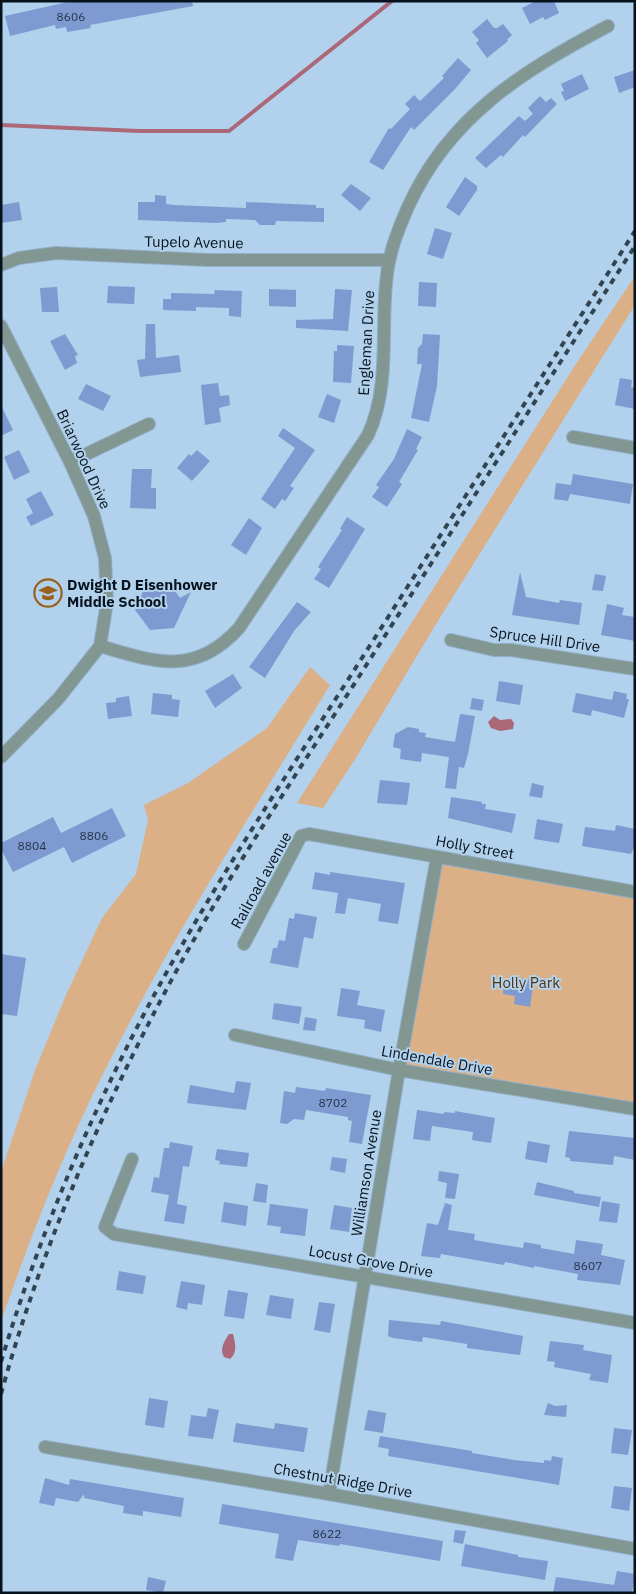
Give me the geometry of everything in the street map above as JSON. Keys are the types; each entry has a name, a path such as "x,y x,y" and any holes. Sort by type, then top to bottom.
{"street":[{"name":"Engleman Drive","path":"100,646 156,662 181,661 215,649 239,628 368,435 375,421 382,387 384,306 388,260 397,230 417,186 431,162 448,141 484,105 515,80 608,26"},
{"name":"Tupelo Avenue","path":"1,265 20,258 56,253 208,260 388,260"},
{"name":"Briarwood Drive","path":"1,326 70,462 94,516 105,558 108,602 100,646 58,699 1,757"},
{"path":"70,462 149,424"},
{"path":"573,437 635,448"},
{"name":"Spruce Hill Drive","path":"451,640 494,650 510,650 635,669"},
{"name":"Holly Street","path":"309,834 635,892"},
{"name":"Railroad avenue","path":"244,944 301,836 309,834"},
{"name":"Williamson Avenue","path":"329,1494 399,1070 437,857"},
{"name":"Lindendale Drive","path":"235,1035 399,1070 635,1109"},
{"name":"Locust Grove Drive","path":"132,1159 105,1227 114,1234 635,1323"},
{"name":"Chestnut Ridge Drive","path":"45,1447 329,1494 635,1548"}],"green space":[{"path":"635,276 635,305 436,624 354,761 323,808 297,803 576,364"},
{"path":"310,667 330,685 211,880 126,1029 86,1109 59,1169 1,1321 1,1172 35,1070 66,995 102,918 136,874 148,820 144,805 188,783 267,728"},
{"name":"Holly Park","path":"437,857 635,892 635,1109 399,1070"}],"shaded area":[{"path":"494,716 500,720 511,719 514,723 513,729 500,731 491,728 488,722"},
{"path":"229,1334 233,1334 235,1347 233,1357 230,1359 224,1357 222,1351"}],"building":[{"path":"72,1 192,1 193,6 90,25 91,28 67,32 66,27 56,29 55,25 10,36 5,16"},
{"path":"536,1 554,1 559,13 545,20 543,17 530,24 522,8"},
{"path":"487,19 494,28 503,24 512,35 508,41 487,58 476,43 479,40 472,32"},
{"path":"458,58 471,70 455,89 414,130 411,127 383,170 369,162 389,128 391,129 410,109 405,104 414,95 420,101 444,78 442,76"},
{"path":"635,70 635,87 619,93 614,77"},
{"path":"582,74 589,89 565,101 561,92 564,91 561,84"},
{"path":"540,96 546,102 551,98 557,104 525,137 523,135 503,157 501,155 486,168 475,158 519,116 525,121 533,114 528,108"},
{"path":"465,177 477,186 477,190 459,216 446,207"},
{"path":"351,184 371,198 360,211 341,195"},
{"path":"155,195 166,196 166,204 174,205 246,208 246,202 316,205 316,208 324,208 324,222 276,221 275,225 260,225 255,220 226,219 226,222 216,223 138,220 138,202 155,202"},
{"path":"19,202 22,220 1,223 1,205"},
{"path":"435,228 452,233 443,259 427,254"},
{"path":"419,282 437,283 436,307 418,306"},
{"path":"108,286 135,287 134,304 107,303"},
{"path":"57,287 59,312 42,312 40,288"},
{"path":"269,289 296,290 296,307 269,306"},
{"path":"335,289 352,290 348,331 296,328 296,320 333,319"},
{"path":"215,290 242,291 241,317 229,316 229,308 196,307 196,311 163,310 163,299 171,299 171,293 214,294"},
{"path":"146,324 155,324 156,358 179,355 181,372 140,377 137,360 145,359"},
{"path":"65,334 78,355 75,356 77,363 65,370 50,341"},
{"path":"423,334 440,335 437,386 429,422 411,418 422,364 417,364 418,348 422,344"},
{"path":"337,345 354,346 351,383 333,382 334,351 337,351"},
{"path":"620,378 632,380 631,387 635,388 635,409 615,405"},
{"path":"218,383 220,396 229,395 230,405 219,408 221,422 205,425 201,385"},
{"path":"86,384 111,396 103,411 78,399"},
{"path":"327,394 341,400 334,423 318,417"},
{"path":"1,405 13,430 1,436"},
{"path":"283,428 315,450 290,486 294,488 285,501 282,499 275,509 261,499 295,448 278,436"},
{"path":"407,429 422,437 416,449 418,450 399,482 402,484 387,507 372,497 379,487 376,485 394,459"},
{"path":"19,450 30,472 14,480 4,457"},
{"path":"197,450 210,461 192,481 177,468 189,454 191,456"},
{"path":"132,469 152,469 151,488 156,488 156,509 130,508"},
{"path":"573,474 633,484 630,504 570,494 568,501 554,499 556,483 571,485"},
{"path":"41,491 54,515 31,526 26,517 33,513 26,499"},
{"path":"347,517 365,529 329,588 314,579 321,569 318,567 342,530 340,529"},
{"path":"249,518 262,528 246,555 231,545"},
{"path":"520,572 526,597 559,603 560,600 582,603 579,625 512,615"},
{"path":"595,574 606,576 603,591 592,590"},
{"path":"170,584 180,598 191,592 174,628 150,630 135,610 145,587"},
{"path":"297,602 311,612 294,631 265,678 249,667"},
{"path":"607,604 624,608 622,615 635,617 635,641 601,635"},
{"path":"233,674 242,688 215,708 205,691"},
{"path":"499,681 523,685 520,705 496,701"},
{"path":"614,691 627,694 626,699 629,699 624,718 592,710 591,716 572,712 576,693 612,700"},
{"path":"153,693 172,695 172,699 180,700 178,717 151,714"},
{"path":"129,696 132,716 108,719 106,703 116,702 116,698"},
{"path":"472,698 484,700 482,711 470,709"},
{"path":"460,714 475,716 468,754 464,768 459,767 456,789 445,788 449,757 422,753 421,762 400,759 401,749 393,747 395,734 408,727 419,729 419,732 426,733 425,737 455,742"},
{"path":"380,780 410,783 407,805 377,803"},
{"path":"532,783 544,786 542,798 529,796"},
{"path":"451,797 482,802 482,804 486,804 485,809 516,814 512,833 448,818"},
{"path":"112,808 126,836 72,863 64,847 13,872 1,849 1,843 53,817 61,833"},
{"path":"537,819 563,824 559,843 534,839"},
{"path":"616,825 635,829 635,845 631,854 582,846 585,827 615,831"},
{"path":"315,872 330,875 330,872 405,883 398,924 378,921 381,904 348,898 345,914 335,913 338,893 312,889"},
{"path":"295,913 317,917 313,939 304,937 298,968 270,963 273,948 277,948 279,940 285,941 289,918 294,919"},
{"path":"1,954 26,958 17,1016 1,1014"},
{"path":"518,978 534,980 530,1007 514,1004 515,996 503,994 504,983 517,985"},
{"path":"341,988 360,991 357,1005 385,1010 381,1032 364,1028 365,1020 337,1016"},
{"path":"274,1003 302,1007 299,1024 272,1019"},
{"path":"305,1017 317,1019 315,1031 303,1030"},
{"path":"236,1081 251,1083 246,1110 187,1103 190,1085 234,1093"},
{"path":"296,1087 325,1091 326,1088 371,1095 362,1144 349,1142 352,1121 348,1120 348,1117 306,1110 304,1120 294,1119 287,1124 280,1123 284,1091 295,1093"},
{"path":"417,1110 444,1114 444,1112 455,1113 455,1111 495,1118 491,1143 472,1140 473,1132 432,1126 430,1141 413,1139"},
{"path":"569,1131 635,1138 635,1160 614,1156 613,1165 570,1161 570,1158 565,1157"},
{"path":"528,1141 550,1145 547,1163 525,1159"},
{"path":"170,1142 193,1146 189,1167 183,1166 177,1204 187,1206 184,1224 164,1221 169,1195 151,1192 154,1177 159,1178 164,1148 169,1148"},
{"path":"217,1149 249,1153 247,1167 219,1164 220,1161 215,1160"},
{"path":"332,1157 347,1159 345,1173 330,1170"},
{"path":"439,1171 459,1174 455,1199 445,1198 447,1183 438,1181"},
{"path":"537,1182 574,1191 574,1193 601,1197 599,1207 534,1195"},
{"path":"256,1183 268,1185 266,1203 253,1201"},
{"path":"602,1201 620,1204 617,1223 599,1221"},
{"path":"224,1202 248,1206 246,1226 221,1222"},
{"path":"445,1203 452,1205 448,1230 475,1234 474,1240 523,1248 524,1242 541,1245 541,1248 574,1254 576,1240 603,1244 601,1255 625,1260 620,1285 577,1280 578,1274 534,1266 534,1268 505,1262 504,1265 441,1254 440,1258 421,1256 427,1223 438,1225"},
{"path":"270,1204 308,1209 305,1236 280,1233 281,1227 267,1225"},
{"path":"334,1205 352,1208 349,1232 330,1229"},
{"path":"119,1271 146,1276 143,1294 116,1290"},
{"path":"181,1281 205,1285 202,1305 188,1303 187,1310 176,1307"},
{"path":"228,1290 248,1293 244,1319 224,1316"},
{"path":"270,1295 294,1299 291,1319 266,1315"},
{"path":"319,1302 335,1304 330,1333 314,1330"},
{"path":"389,1320 440,1325 441,1321 523,1336 520,1355 467,1348 467,1344 423,1337 422,1342 393,1338 388,1336"},
{"path":"550,1341 584,1345 583,1350 612,1355 608,1383 589,1380 591,1374 554,1367 555,1362 547,1361"},
{"path":"149,1398 168,1401 164,1428 145,1425"},
{"path":"548,1403 555,1406 567,1405 566,1417 544,1415"},
{"path":"208,1408 219,1410 213,1439 188,1436 191,1415 206,1417"},
{"path":"368,1410 386,1413 383,1433 364,1430"},
{"path":"236,1423 274,1429 275,1423 308,1428 304,1452 233,1442"},
{"path":"614,1428 632,1430 628,1455 611,1453"},
{"path":"380,1436 514,1460 544,1463 544,1460 551,1461 552,1456 563,1458 559,1485 388,1456 389,1449 378,1447"},
{"path":"45,1478 69,1485 70,1479 184,1498 181,1517 143,1511 143,1516 123,1513 124,1506 84,1498 84,1494 78,1502 56,1498 54,1506 39,1503"},
{"path":"614,1486 632,1488 629,1511 611,1508"},
{"path":"222,1504 443,1541 440,1561 340,1544 339,1546 298,1540 293,1561 275,1558 279,1534 219,1524"},
{"path":"455,1530 466,1531 463,1544 453,1542"},
{"path":"465,1544 518,1555 518,1557 548,1561 545,1580 461,1566"},
{"path":"617,1571 635,1574 632,1593 553,1593 556,1577 614,1585"},
{"path":"148,1577 166,1581 163,1593 146,1590"}],"waterway":[{"path":"1,125 139,131 229,131 392,1"}],"railway":[{"path":"1,1362 28,1280 75,1159 130,1041 181,946 265,808 635,231"},
{"path":"1,1394 35,1287 75,1182 121,1079 172,979 216,901 263,825 635,246"}],"place":[{"name":"Dwight D Eisenhower Middle School","path":"48,593"}]}
